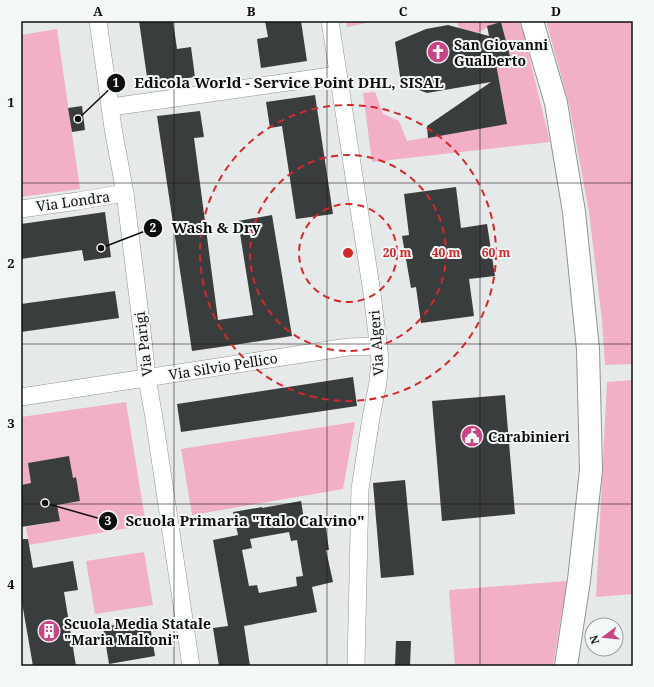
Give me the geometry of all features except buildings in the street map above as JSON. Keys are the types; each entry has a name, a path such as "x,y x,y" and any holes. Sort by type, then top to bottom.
{"main road":[{"path":"532,21 556,103 574,212 588,349 590,470 579,580 566,666"}],"street":[{"name":"Via Parigi","path":"98,21 113,128 125,193 147,378 191,666"},
{"name":"Via Algeri","path":"330,21 379,353 378,382 360,489 356,666"},
{"path":"111,107 338,75"},
{"name":"Via Londra","path":"21,209 125,193"},
{"name":"Via Silvio Pellico","path":"21,397 348,347 379,353"}],"shaded area":[{"path":"346,21 375,21 347,27"},
{"path":"457,21 519,21 523,31 550,142 372,162 363,93 375,92 383,114 399,121 407,141 506,124 496,64 511,60 501,22 491,25 478,33 459,28"},
{"path":"546,21 633,21 633,364 605,365 602,320 589,212 569,104"},
{"path":"57,29 80,189 21,197 21,35"},
{"path":"633,380 633,594 596,597 607,382"},
{"path":"126,402 146,525 29,545 26,527 60,521 57,505 80,501 75,477 21,485 21,417"},
{"path":"355,422 343,489 192,515 181,449"},
{"path":"144,552 153,605 95,614 86,561"},
{"path":"567,581 553,666 455,666 449,590"}],"place":[{"name":"San Giovanni Gualberto","path":"438,52"},
{"name":"Edicola World - Service Point DHL, SISAL","path":"78,119"},
{"name":"Wash & Dry","path":"101,248"},
{"name":"Carabinieri","path":"472,436"},
{"name":"Scuola Primaria \"Italo Calvino\"","path":"45,503"},
{"name":"Scuola Media Statale \"Maria Maltoni\"","path":"49,631"}]}
